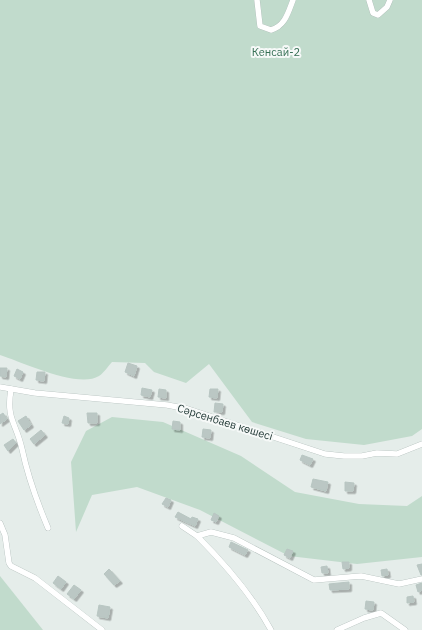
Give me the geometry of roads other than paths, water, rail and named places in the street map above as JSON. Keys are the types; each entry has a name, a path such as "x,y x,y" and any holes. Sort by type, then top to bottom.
{"street":[{"path":"257,0 260,26 271,30 281,25 286,19 292,0"},
{"path":"369,0 373,13 378,15 387,7 390,0"},
{"name":"Сәрсенбаев көшесі","path":"0,387 35,393 156,404 188,409 329,454 344,456 362,456 377,453 397,454 422,444"},
{"path":"12,389 9,403 10,416 22,448 26,470 32,489 48,528"},
{"path":"0,523 5,535 9,562 11,566 35,578 102,630"},
{"path":"182,526 197,536 214,553 245,591 262,614 271,630"},
{"path":"197,536 211,532 234,538 314,580 361,576 399,584 422,580"},
{"path":"340,630 364,618 381,613 405,630"}],"park label":[{"name":"Кенсай-2","path":"276,52"}]}
